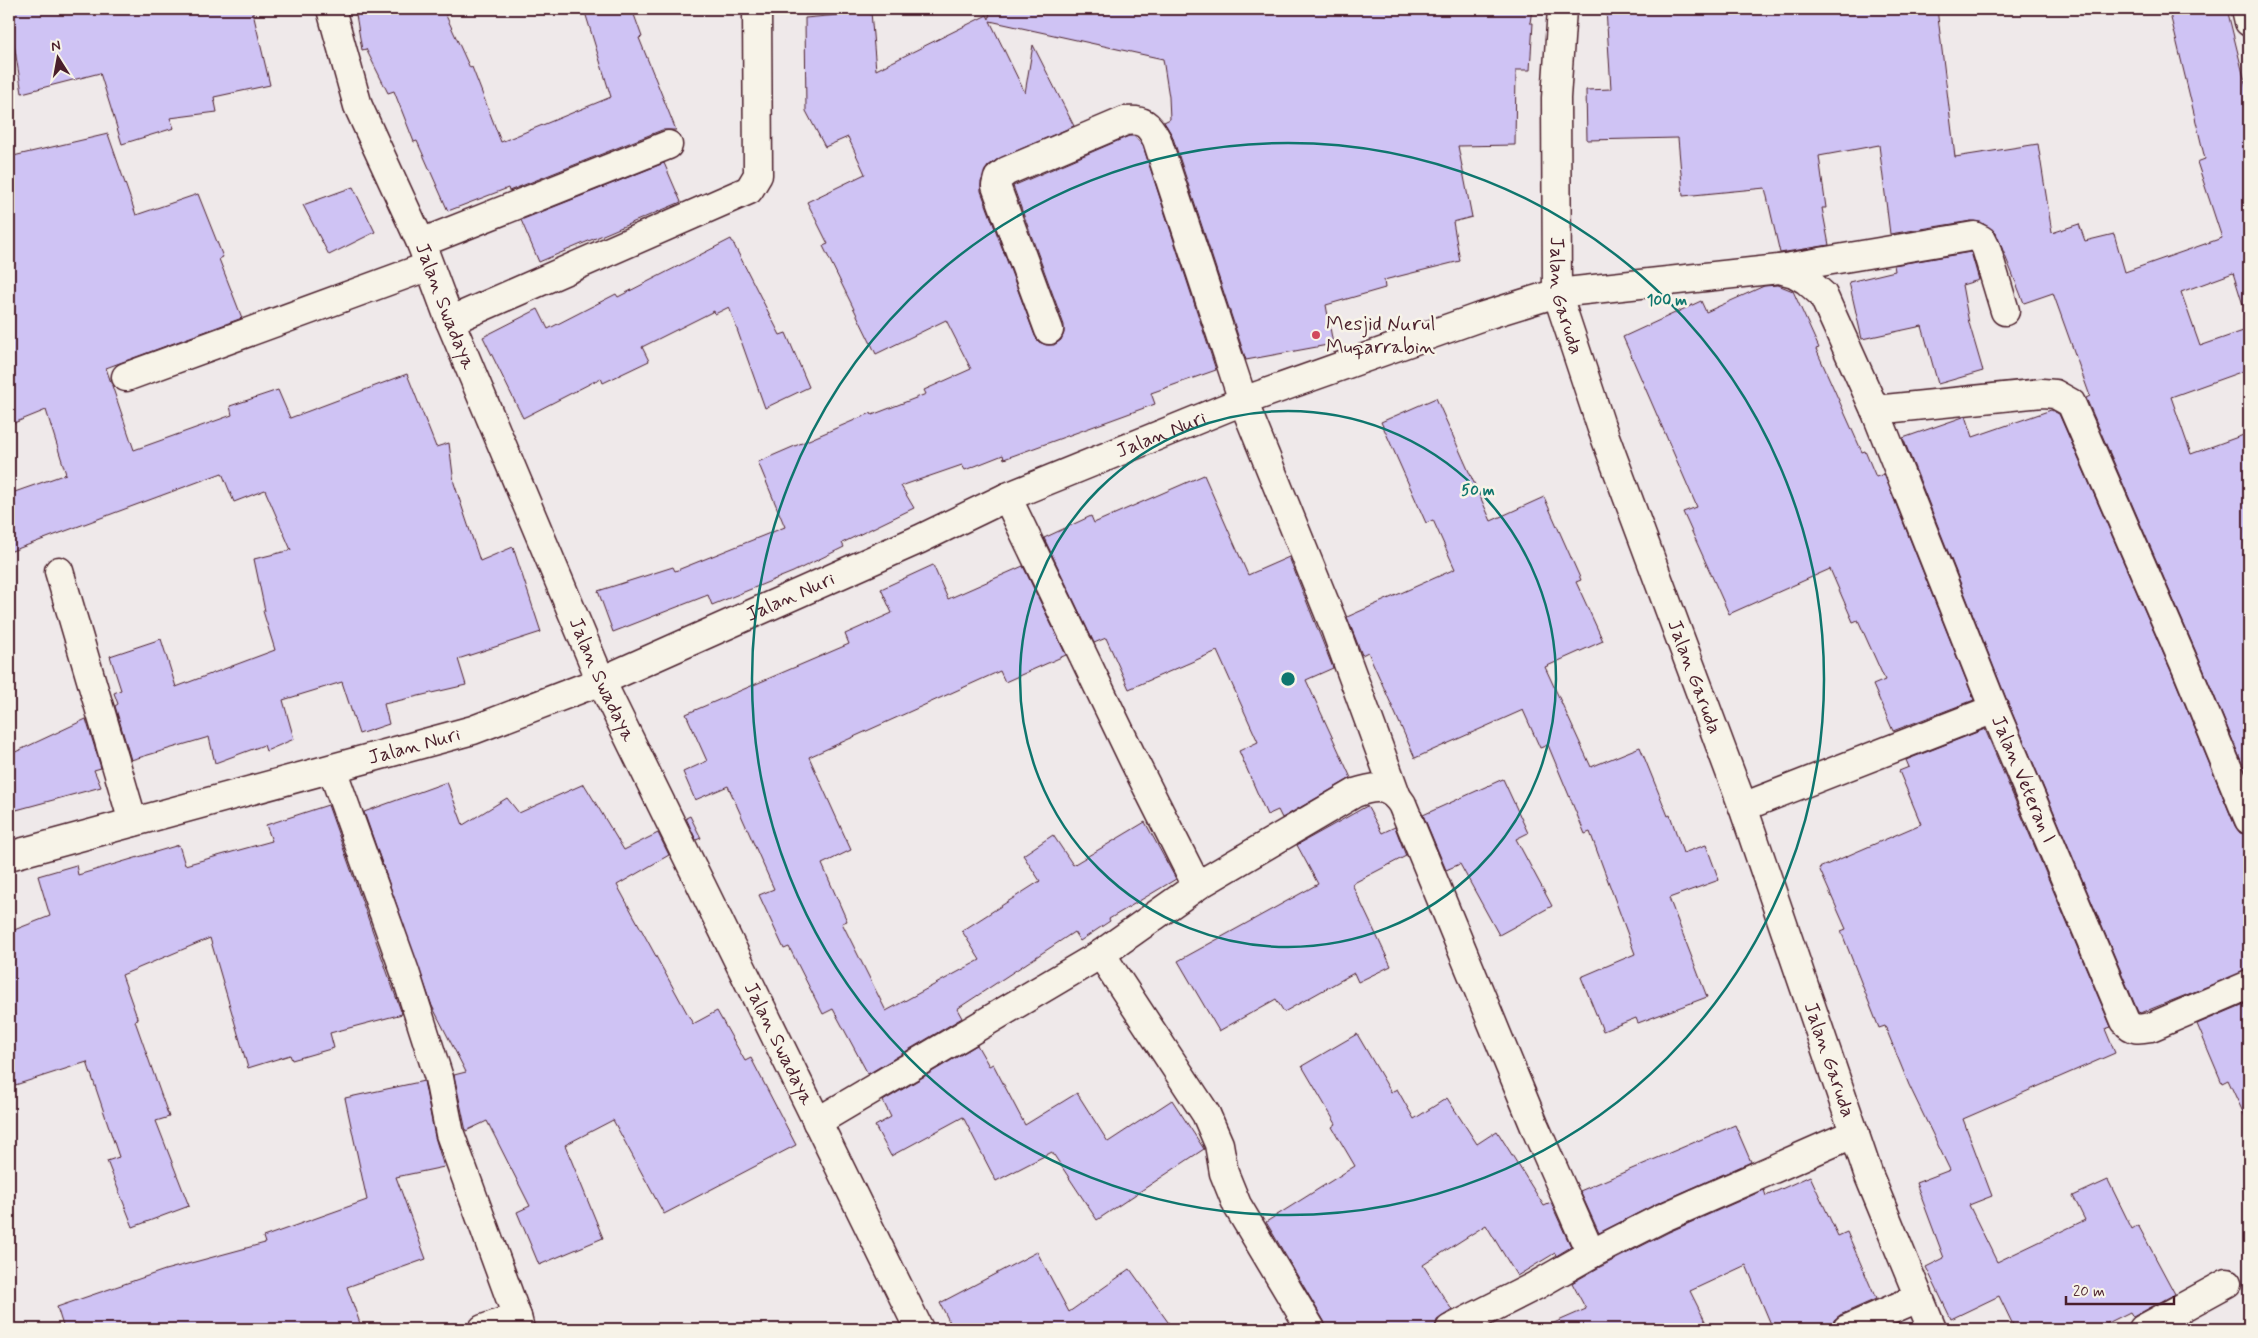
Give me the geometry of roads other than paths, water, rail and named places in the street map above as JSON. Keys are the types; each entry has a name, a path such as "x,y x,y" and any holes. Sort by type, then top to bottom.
{"street":[{"name":"Jalan Swadaya","path":"331,9 358,106 425,254 450,321 601,681 919,1329"},
{"path":"450,321 749,190 758,175 757,9"},
{"name":"Jalan Garuda","path":"1562,9 1556,98 1557,293 1601,426 1743,807 1854,1133 1918,1298 1932,1329"},
{"path":"2246,9 2249,22"},
{"path":"1049,330 996,186 998,178 1007,172 1124,121 1136,120 1146,123 1157,140 1243,401 1335,628 1397,797 1535,1127 1591,1254"},
{"path":"126,377 425,254 668,145"},
{"path":"1779,269 1974,236 1982,240 1986,248 2004,311"},
{"name":"Jalan Veteran I","path":"1557,293 1779,269 1794,273 1824,295 1875,410 1994,709 2128,1024 2138,1030 2151,1027 2249,985"},
{"name":"Jalan Nuri","path":"9,856 473,730 601,681 920,539 1007,497 1243,401 1480,317 1557,293"},
{"path":"1875,410 2042,393 2055,394 2071,403 2188,672 2249,820"},
{"path":"1007,497 1134,761 1197,886"},
{"path":"58,571 134,822"},
{"path":"1743,807 1994,709"},
{"path":"332,769 408,981 439,1078 450,1134 518,1323 483,1329"},
{"path":"817,1122 1101,954 1197,886 1355,794 1367,789 1383,787 1397,797"},
{"path":"1101,954 1206,1114 1219,1144 1224,1172 1237,1205 1311,1329"},
{"path":"1450,1329 1662,1218 1854,1133"},
{"path":"2143,1329 2228,1283"},
{"path":"1847,1329 1918,1298"}],"place":[{"name":"Mesjid Nurul Muqarrabin","path":"1316,335"}]}
